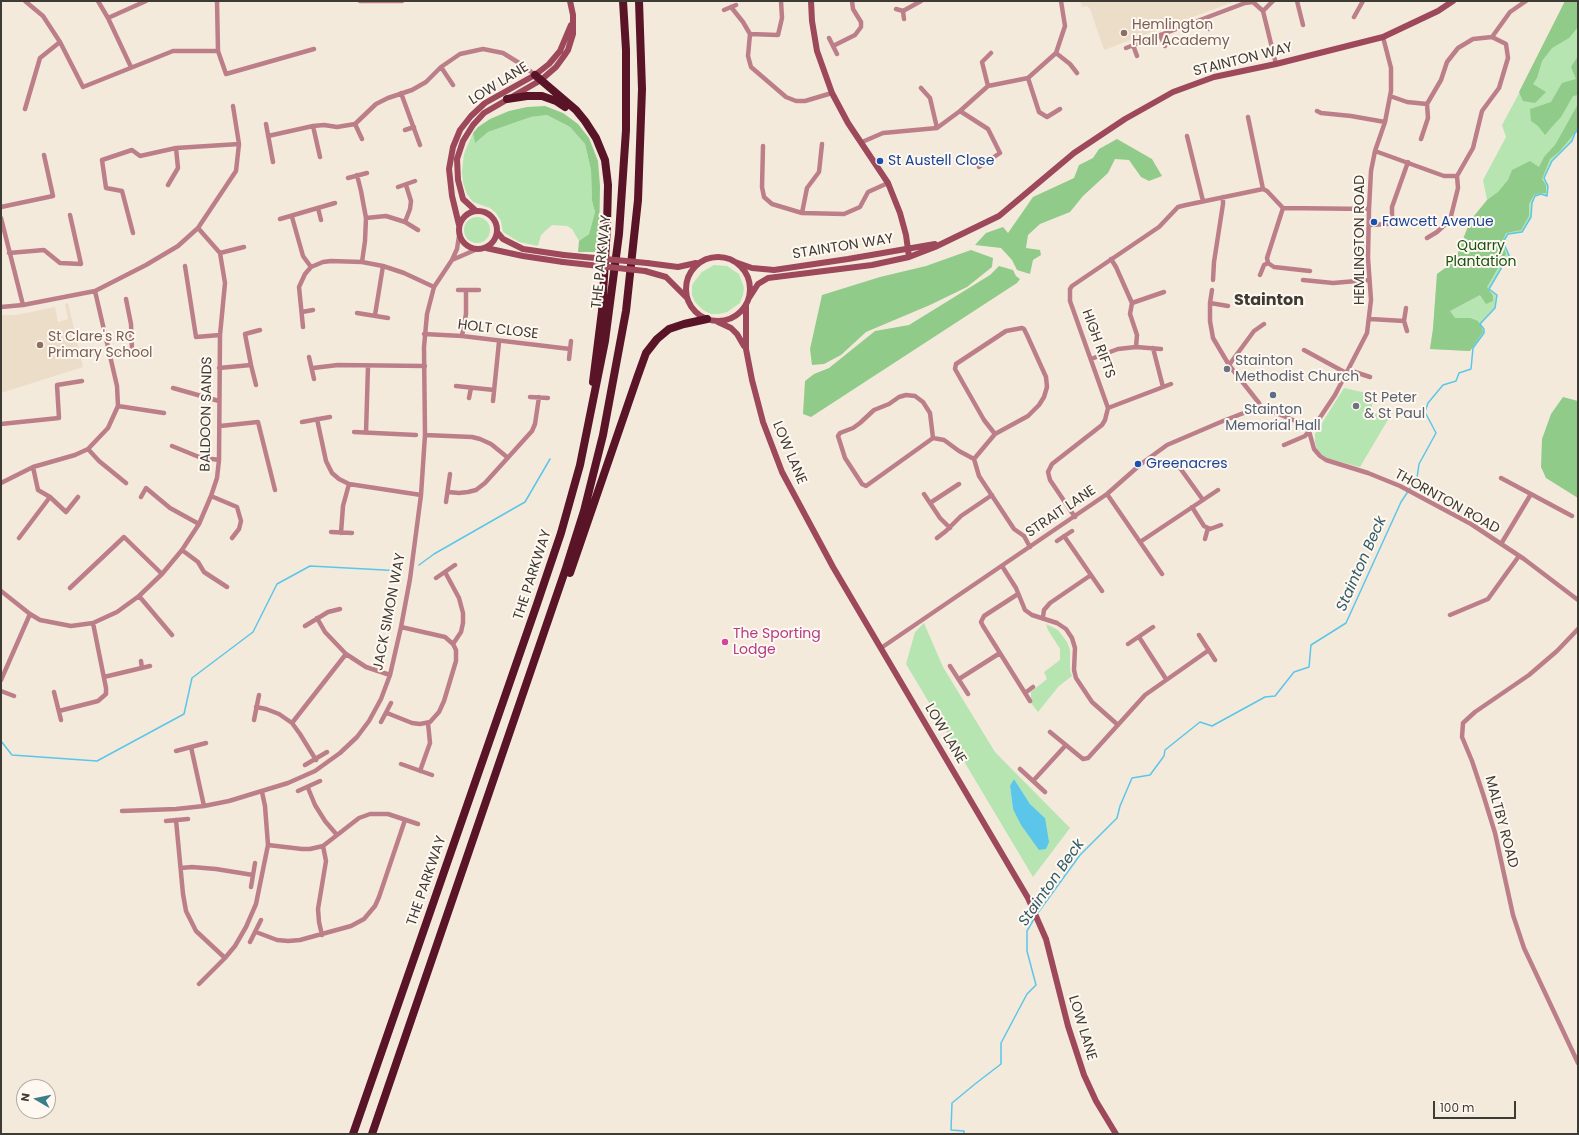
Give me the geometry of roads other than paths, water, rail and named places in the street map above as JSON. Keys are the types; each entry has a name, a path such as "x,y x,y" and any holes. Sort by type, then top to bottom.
{"highway":[{"name":"THE PARKWAY","path":"352,1134 537,604 561,533 580,466 605,341 619,234 626,130 626,65 623,1"},
{"name":"THE PARKWAY","path":"372,1134 535,660 570,555 593,476 610,401 626,311 635,236 640,163 642,89 639,1"},
{"path":"538,78 576,110 585,121 596,138 603,154 607,172 608,197 599,333 580,466"},
{"path":"507,99 527,96 549,98 564,106 585,121"},
{"path":"535,660 558,608 646,353 657,339 669,329 689,323 711,320"}],"main road":[{"name":"LOW LANE","path":"476,211 463,199 460,191 457,159 463,141 473,125 484,113 556,66 568,50 573,34 573,15 570,1"},
{"path":"811,1 812,21 817,51 832,93 848,123 888,183 900,213 906,235 909,256"},
{"name":"STAINTON WAY","path":"749,298 758,284 763,280 776,276 872,265 909,256 954,239 999,216 1074,153 1125,119 1173,92 1214,77 1276,64 1383,37 1432,15 1453,1"},
{"name":"LOW LANE","path":"459,224 452,196 449,169 453,148 460,130 471,116 485,103 538,78"},
{"path":"486,248 492,244 496,238 497,232 494,219 489,214 476,211 466,215 459,224 459,236 462,242 475,250 486,248 523,256 563,262 645,271 666,277 687,298 694,311 711,320 721,321 732,318 746,305 749,298 749,280 744,270 735,262 722,257 709,258 692,265 678,267 564,255 523,249 507,242 497,232"},
{"name":"STAINTON WAY","path":"735,262 752,268 774,270 848,260 954,239"},
{"path":"687,298 686,290 688,276 696,265 702,260"},
{"name":"LOW LANE","path":"746,305 746,349 762,422 782,472 829,561 1016,876 1034,910 1052,960 1075,1051 1096,1101 1116,1134"},
{"name":"LOW LANE","path":"711,320 723,324 734,331 746,349"}],"street":[{"path":"25,1 43,16 60,42 83,87 173,51 218,51"},
{"path":"98,1 132,67"},
{"path":"108,18 146,1"},
{"path":"217,1 218,51 226,74 314,49"},
{"path":"360,1 402,1"},
{"path":"750,34 778,36 782,18 782,1"},
{"path":"833,46 855,35 861,27 861,22 853,9 852,1"},
{"path":"896,9 903,11 921,1"},
{"path":"862,142 883,133 937,128 960,111 988,86 1028,78 1056,53 1065,26 1061,1"},
{"path":"1263,11 1273,1"},
{"path":"1298,1 1303,25"},
{"path":"1354,17 1363,1"},
{"path":"1492,37 1510,12 1526,1"},
{"path":"1126,48 1245,3 1252,2 1263,11 1276,64"},
{"path":"724,10 734,6 750,34 748,56 751,67 786,97 805,101 832,93"},
{"path":"903,11 904,19"},
{"path":"1205,18 1209,29"},
{"path":"1160,35 1165,46"},
{"name":"HEMLINGTON ROAD","path":"1284,444 1305,436 1336,396 1367,333 1370,319 1371,300 1369,280 1369,210 1371,171 1375,151 1385,122 1390,96 1391,68 1383,37"},
{"path":"1421,139 1428,118 1427,104 1441,80 1447,62 1458,48 1473,39 1492,37 1506,44 1508,58 1499,88 1482,111 1473,148 1457,176 1458,188 1450,220 1437,232 1427,238"},
{"path":"829,38 837,54"},
{"path":"25,109 40,58 60,42"},
{"path":"1133,45 1137,56"},
{"path":"268,136 313,126 324,125 337,127 355,124 376,104 412,90 426,82 441,67 460,54 482,48 503,53 524,66 538,78"},
{"path":"988,86 982,62 991,52"},
{"path":"1056,53 1070,64 1077,73"},
{"path":"441,67 453,85"},
{"path":"1028,78 1039,112 1047,117 1060,109"},
{"path":"921,88 930,98 937,128"},
{"path":"401,93 420,145"},
{"path":"1390,96 1408,102 1427,104"},
{"path":"1,307 23,306 95,291 146,265 178,246 198,228 236,171 239,144 233,106"},
{"path":"1317,110 1322,113 1385,122"},
{"path":"960,111 988,129 1000,153 979,168"},
{"path":"1248,117 1263,189"},
{"path":"266,124 274,162"},
{"path":"355,124 362,138"},
{"path":"313,126 320,158"},
{"path":"405,130 414,127"},
{"path":"1188,136 1203,201 1263,189 1267,191 1284,208 1369,210"},
{"path":"133,233 122,191 106,188 102,160 132,150 140,156 176,148 239,144"},
{"path":"802,213 807,188 819,172 822,144"},
{"path":"763,146 762,186 764,197 772,204 802,213 844,214 860,207 868,192 888,183"},
{"path":"168,185 178,168 176,148"},
{"path":"1375,151 1444,176 1457,176"},
{"path":"1,207 53,196 44,155"},
{"path":"1369,225 1388,224 1392,219 1392,207 1408,162"},
{"path":"348,178 366,173"},
{"path":"357,176 366,218 362,262"},
{"path":"398,187 415,181"},
{"path":"405,222 411,201 406,185"},
{"path":"1213,280 1223,197"},
{"name":"HIGH RIFTS","path":"1108,408 1070,301 1070,289 1072,286 1158,227 1178,207 1203,201"},
{"path":"280,220 335,203"},
{"path":"318,208 321,220"},
{"path":"1268,263 1268,258 1284,208"},
{"path":"9,253 44,250 60,263 81,264 70,215"},
{"path":"366,218 386,216 405,222 418,230"},
{"path":"292,217 303,256 311,267"},
{"path":"1,218 23,306"},
{"path":"198,228 220,253 244,247"},
{"path":"1437,232 1442,236"},
{"name":"JACK SIMON WAY","path":"122,811 176,810 229,801 262,792 316,771 340,753 357,737 381,699 390,675 401,627 410,579 421,495 425,435 424,334 434,287 452,260 457,249 459,236"},
{"path":"452,260 475,250"},
{"name":"BALDOON SANDS","path":"1,591 40,620 71,626 93,623 117,612 139,596 162,574 182,550 199,524 217,478 219,460 220,335 225,283 220,253"},
{"path":"1111,259 1132,303 1130,314 1137,335 1136,347"},
{"path":"303,327 300,287 305,274 311,267 323,262 362,262 383,266 404,273 434,287"},
{"path":"1268,263 1274,267 1310,271"},
{"path":"1260,275 1264,265 1268,263"},
{"path":"185,266 196,337 220,335"},
{"path":"375,315 383,266"},
{"path":"1303,280 1333,283 1369,280"},
{"path":"458,290 479,290"},
{"path":"1212,290 1210,321 1213,338 1229,365 1259,403 1261,409 1288,417 1309,430"},
{"path":"1,483 33,467 75,455 88,449 108,428 118,406 117,386 95,291"},
{"path":"462,336 466,314 466,291"},
{"path":"1132,303 1164,292"},
{"path":"126,299 131,324 132,350"},
{"path":"1210,303 1228,306"},
{"path":"1406,308 1404,321 1407,331"},
{"path":"302,312 313,310"},
{"path":"357,313 388,318"},
{"path":"1370,319 1404,321"},
{"path":"1229,365 1254,331 1264,324"},
{"path":"974,459 995,434 1028,416 1039,405 1044,397 1047,387 1046,377 1028,335 1022,328 1006,331 956,364 955,369 984,420 995,434"},
{"path":"256,385 245,334 260,330"},
{"name":"HOLT CLOSE","path":"424,334 462,336 499,342 570,349"},
{"path":"569,359 571,341"},
{"path":"493,401 499,342"},
{"path":"1091,359 1118,349 1136,347 1161,349"},
{"path":"1153,348 1163,387"},
{"path":"109,356 132,350 151,350"},
{"path":"1304,350 1349,372 1370,377"},
{"path":"310,357 314,379"},
{"path":"312,368 338,364 368,366 425,366"},
{"path":"220,368 251,365"},
{"path":"366,433 368,366"},
{"path":"1,424 59,418 57,385 82,381"},
{"path":"1075,517 1050,480 1048,472 1052,464 1102,425 1108,408 1171,384"},
{"path":"456,386 494,390"},
{"path":"174,388 219,401"},
{"path":"469,398 471,388"},
{"path":"934,438 930,413 923,402 915,396 906,395 900,396 889,404 874,410 860,423 853,428 840,433 838,436 845,458 862,484 866,486 934,438 944,440 958,451 974,459 980,476 992,495 1014,529 1024,536 1030,547"},
{"path":"530,396 548,398"},
{"path":"448,492 459,493 476,490 485,483 532,431 535,424 539,397"},
{"path":"118,406 164,413"},
{"name":"STRAIT LANE","path":"881,648 1075,517 1107,494 1141,464 1167,445 1248,411 1261,409"},
{"path":"302,422 330,417"},
{"path":"316,419 326,461 332,473 349,484 421,495"},
{"path":"220,426 258,422 275,490"},
{"name":"THORNTON ROAD","path":"1309,430 1314,449 1326,460 1368,473 1400,486 1471,524 1519,556 1578,600"},
{"path":"354,432 416,435"},
{"path":"425,435 472,437 480,439 491,444 507,457"},
{"path":"172,446 199,457 219,460"},
{"path":"88,449 99,461 126,483"},
{"path":"33,467 38,490 66,512 78,497"},
{"path":"1180,468 1203,500"},
{"path":"446,502 450,474"},
{"path":"1501,478 1572,516"},
{"path":"340,533 342,506 349,484"},
{"path":"930,503 959,484"},
{"path":"140,496 146,488 170,508 199,524"},
{"path":"1140,542 1218,490"},
{"path":"924,494 940,518 950,528"},
{"path":"1107,494 1162,574"},
{"path":"1502,544 1531,494"},
{"path":"937,538 950,528 961,516 992,495"},
{"path":"211,496 237,507 241,521 239,529 232,538"},
{"path":"19,538 50,498"},
{"path":"1192,507 1204,526 1210,529 1221,525"},
{"path":"1205,539 1208,528"},
{"path":"1057,541 1072,531"},
{"path":"331,532 352,533"},
{"path":"1064,536 1102,591"},
{"path":"70,588 124,537 162,574"},
{"path":"182,550 198,562 204,572 227,587"},
{"path":"1450,616 1488,599 1519,556"},
{"path":"436,578 455,565"},
{"path":"1002,566 1016,588 1026,610 1032,615 1057,622 1066,629 1072,638 1075,648 1074,670 1076,678 1092,702 1118,725"},
{"path":"445,572 457,593 463,613 461,632 453,644"},
{"path":"1043,617 1044,610 1050,603 1092,576"},
{"path":"1018,594 984,616 981,622 1030,701"},
{"path":"139,596 172,635"},
{"path":"305,626 328,612 340,609"},
{"path":"1,680 30,614"},
{"path":"317,618 325,632 346,654 366,667 390,675"},
{"path":"59,711 101,700 107,691 93,623"},
{"path":"387,713 406,721 420,724 430,722 439,712 444,701 456,661 456,650 453,644 442,636 401,627"},
{"path":"1128,644 1153,628"},
{"name":"MALTBY ROAD","path":"1578,629 1557,651 1529,675 1475,712 1463,723 1462,737 1484,794 1495,833 1513,915 1524,948 1578,1063"},
{"path":"1199,635 1215,660"},
{"path":"1139,637 1166,679"},
{"path":"1050,732 1082,759 1088,758 1145,695 1209,650"},
{"path":"959,679 1000,653"},
{"path":"292,723 346,654"},
{"path":"141,661 142,668"},
{"path":"104,677 150,666"},
{"path":"950,666 968,694"},
{"path":"1025,692 1033,687"},
{"path":"1,691 14,696"},
{"path":"54,692 61,720"},
{"path":"254,720 259,694"},
{"path":"381,722 387,713 391,702"},
{"path":"256,707 279,714 292,723 316,760"},
{"path":"420,771 430,743 428,723"},
{"path":"176,751 206,743"},
{"path":"1033,781 1066,745"},
{"path":"191,747 204,806"},
{"path":"305,765 316,760 327,752"},
{"path":"402,764 432,774"},
{"path":"1020,769 1045,792"},
{"path":"298,791 308,788 320,781"},
{"path":"308,788 315,805 325,821 338,836"},
{"path":"198,984 225,958 235,946 250,919 262,877 268,845 265,806 262,792"},
{"path":"268,845 302,849 323,846 338,836 359,818 370,814 388,814 418,824"},
{"path":"166,821 188,819"},
{"path":"176,820 186,912 196,931 225,958"},
{"path":"256,932 271,938 288,941 300,940 322,935 357,923 364,918 374,906 406,820"},
{"path":"322,935 318,922 318,909 326,861 323,846"},
{"path":"250,887 255,863"},
{"path":"182,868 192,867 216,869 253,875"},
{"path":"250,942 261,920"}],"water":[{"path":"1014,779 1030,804 1045,818 1049,842 1046,849 1039,850 1021,825 1013,809 1010,786"}],"waterway":[{"name":"Stainton Beck","path":"1037,914 1080,855 1117,818 1120,806 1132,778 1150,775 1164,756 1165,750 1200,722 1212,726 1265,697 1275,696 1294,672 1309,667 1311,645 1346,623 1401,502 1417,478 1419,464 1436,433 1425,412 1428,403 1443,385 1456,381 1459,373 1471,369 1473,348 1484,333 1484,329 1480,324 1495,308 1497,295 1489,289 1509,255 1503,242 1508,234 1522,232 1531,217 1532,203 1535,196 1541,194 1547,196 1548,186 1544,178 1552,161 1572,141 1578,130"},
{"path":"419,565 434,554 525,502 550,459"},
{"path":"1,741 12,755 97,761 184,714 192,678 253,632 277,584 310,566 403,571"},
{"name":"Stainton Beck","path":"964,1134 964,1131 951,1130 952,1103 1001,1064 1001,1043 1027,994 1036,985 1027,951 1027,931 1034,919"}],"place":[{"name":"Hemlington Hall Academy","path":"1124,33"},
{"name":"St Austell Close","path":"880,161"},
{"name":"Fawcett Avenue","path":"1374,222"},
{"name":"St Clare's RC Primary School","path":"40,345"},
{"name":"Stainton Methodist Church","path":"1227,369"},
{"name":"Stainton Memorial Hall","path":"1273,395"},
{"name":"St Peter & St Paul","path":"1356,406"},
{"name":"Greenacres","path":"1138,464"},
{"name":"The Sporting Lodge","path":"725,642"}],"district":[{"name":"Stainton","path":"1269,301"}],"park label":[{"name":"Quarry Plantation","path":"1481,254"}]}
